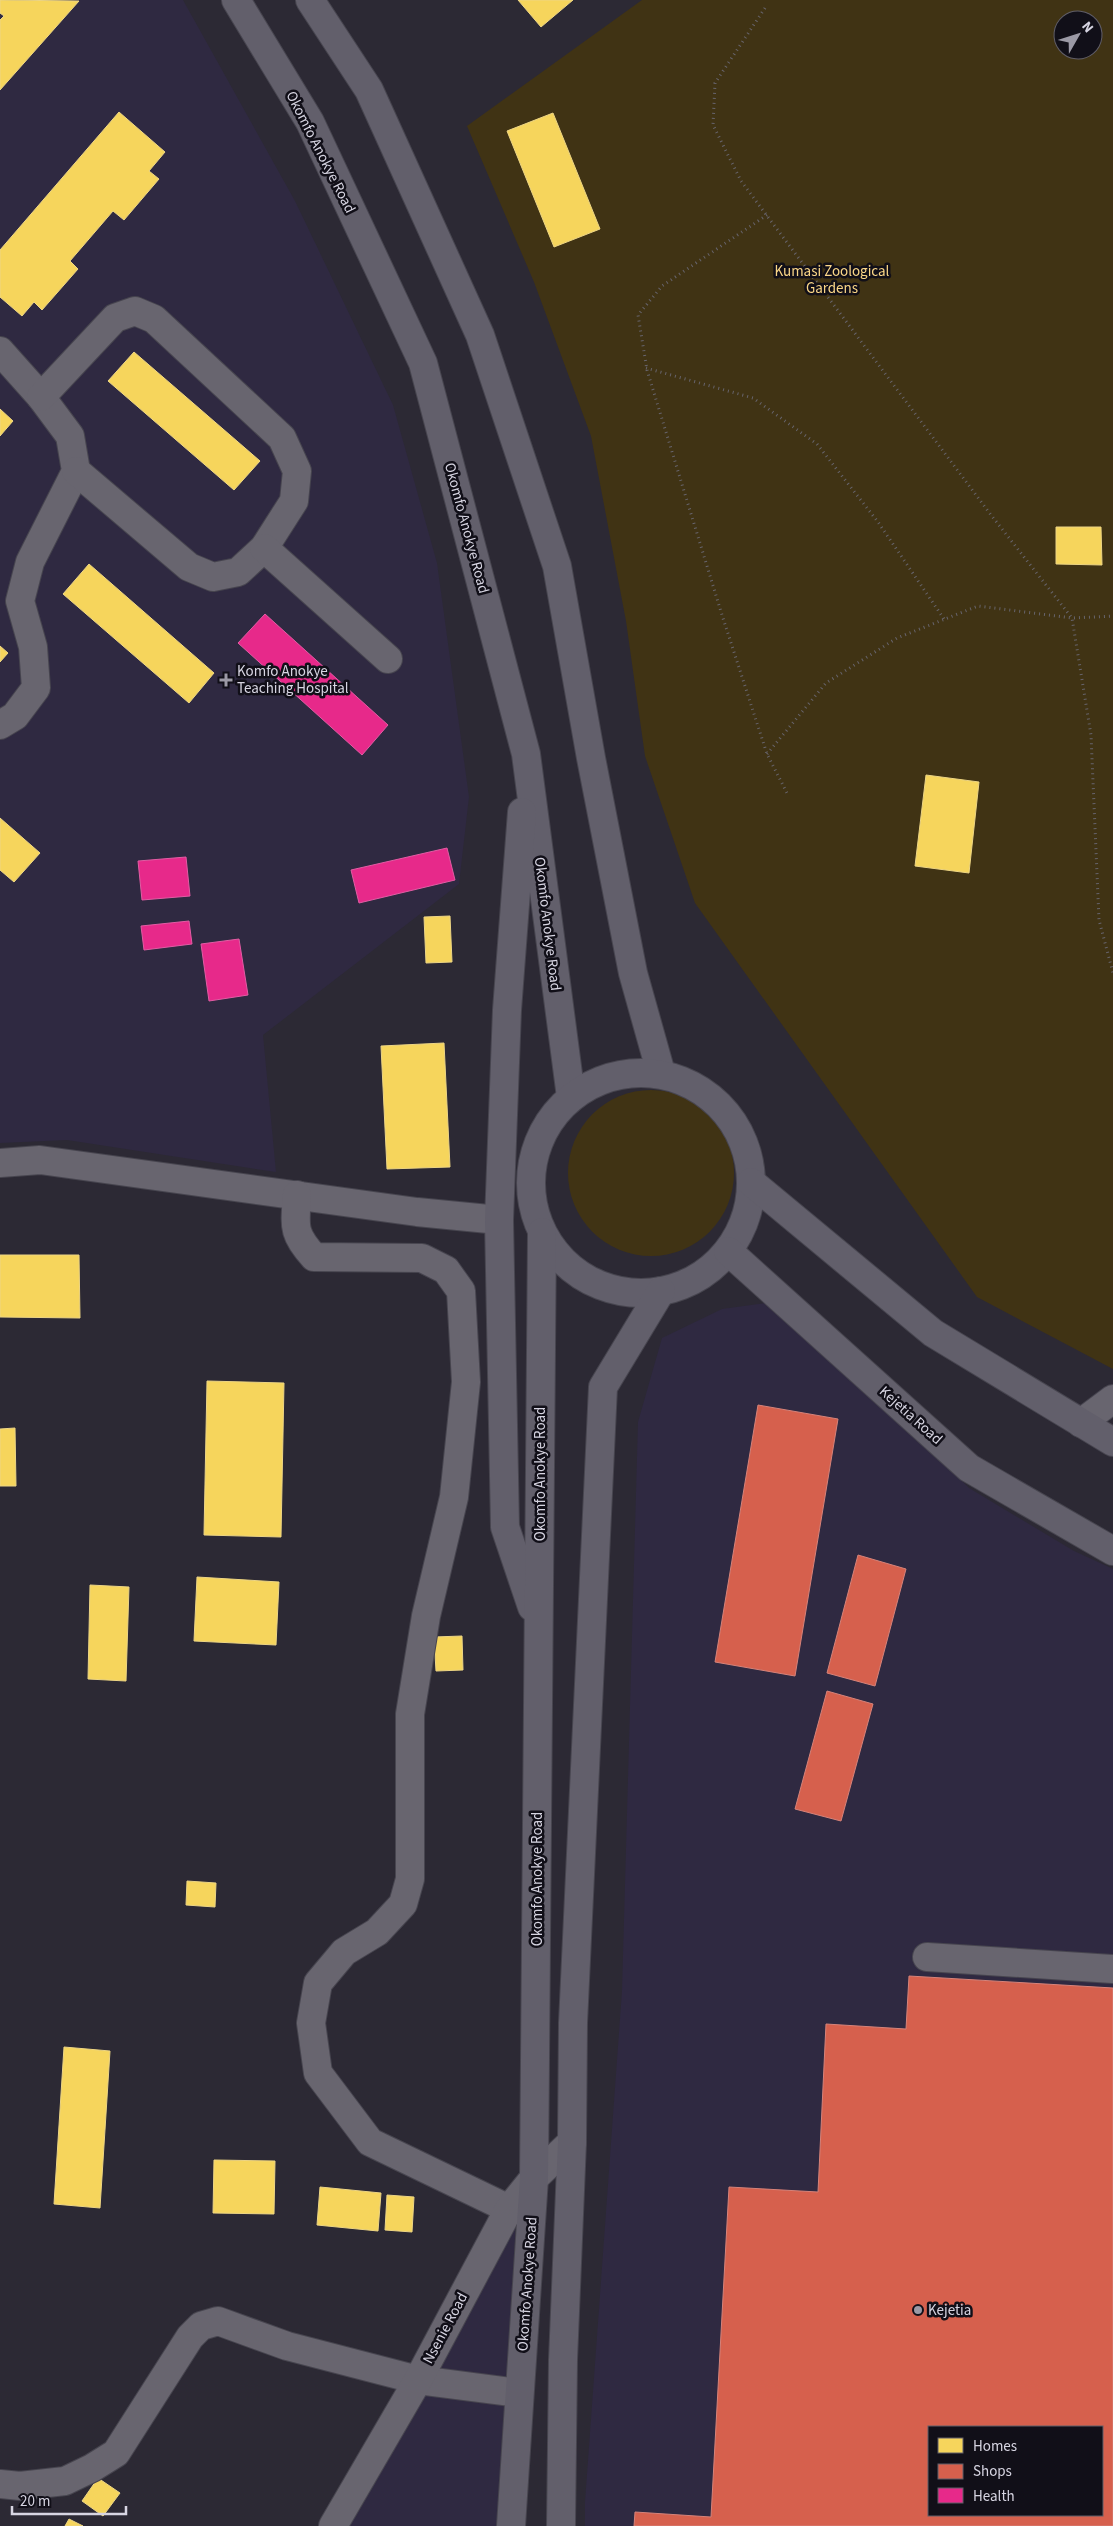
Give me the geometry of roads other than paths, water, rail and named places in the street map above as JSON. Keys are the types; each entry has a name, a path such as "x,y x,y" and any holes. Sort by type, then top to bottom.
{"main road":[{"name":"Okomfo Anokye Road","path":"236,0 310,122 423,363 526,754 571,1097"},
{"path":"310,0 369,90 480,335 557,566 591,758 633,973 661,1073"},
{"path":"526,754 507,1010 499,1220 505,1527 539,1626"},
{"path":"661,1073 688,1083 709,1096 726,1114 740,1134 748,1158 752,1182 749,1207 741,1230 728,1251 711,1269 690,1282 661,1291 642,1293 618,1291 594,1282 574,1270 542,1232 531,1192 533,1160 540,1136 554,1115 571,1097 592,1084 615,1076 661,1073"},
{"path":"752,1182 933,1333 1113,1442"},
{"name":"Okomfo Anokye Road","path":"511,2526 534,2178 542,1232"},
{"name":"Kejetia Road","path":"728,1251 969,1468 1113,1551"},
{"path":"561,2526 563,2360 572,2142 573,2023 603,1387 661,1291"}],"street":[{"path":"41,397 115,318 135,311 154,319 282,438 297,471 294,501 264,548 238,572 213,577 189,567 76,471"},
{"path":"0,352 41,397 70,436 76,471 30,562 20,602 33,647 36,688 15,716 0,725"},
{"path":"264,548 388,659"},
{"path":"0,1162 40,1160 417,1212 499,1220"},
{"path":"297,1195 295,1228 302,1244 314,1257 422,1258 446,1270 461,1291 466,1382 454,1497 426,1616 410,1714 410,1879 403,1904 377,1932 344,1952 318,1983 311,2023 318,2073 370,2142 509,2209"},
{"path":"1081,1423 1113,1399"},
{"path":"928,1957 1113,1969"},
{"name":"Nsenie Road","path":"333,2526 418,2380 509,2209 534,2178 572,2142"},
{"path":"0,2484 20,2486 64,2480 92,2468 116,2453 190,2338 201,2326 218,2321 287,2346 418,2380 519,2393"}],"place":[{"name":"Komfo Anokye Teaching Hospital","path":"226,680"},
{"name":"Kejetia","path":"918,2310"}],"park label":[{"name":"Kumasi Zoological Gardens","path":"832,280"}]}
